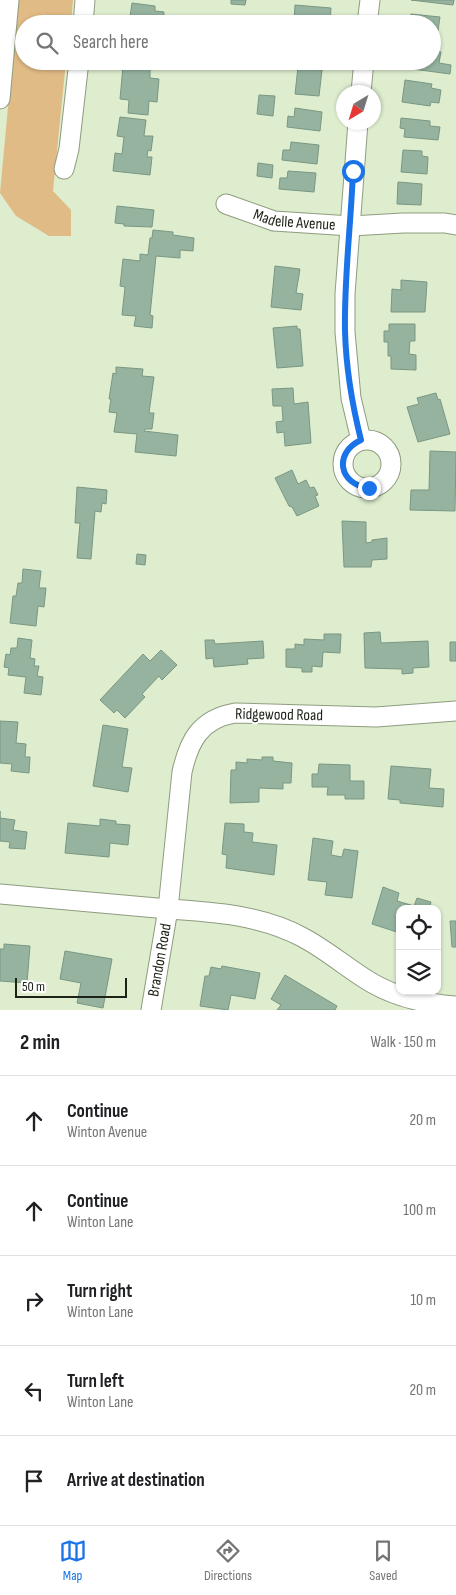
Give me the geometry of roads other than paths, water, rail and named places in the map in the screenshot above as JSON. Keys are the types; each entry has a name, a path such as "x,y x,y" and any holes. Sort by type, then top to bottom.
{"street":[{"path":"0,98 9,0"},
{"path":"84,15 85,0"},
{"path":"368,15 370,0"},
{"path":"64,169 69,150 78,70"},
{"path":"362,85 363,70"},
{"path":"357,130 345,294 345,332 351,398 361,440"},
{"name":"Madelle Avenue","path":"226,204 274,221 351,226 403,223 445,223 456,225"},
{"name":"Ridgewood Road","path":"168,909 182,772 186,754 198,732 212,720 226,714 235,713 376,717 456,711"},
{"path":"0,894 222,914 269,923 301,936 372,983 402,997 432,1005 456,1006"},
{"name":"Brandon Road","path":"151,1010 168,909"}]}
